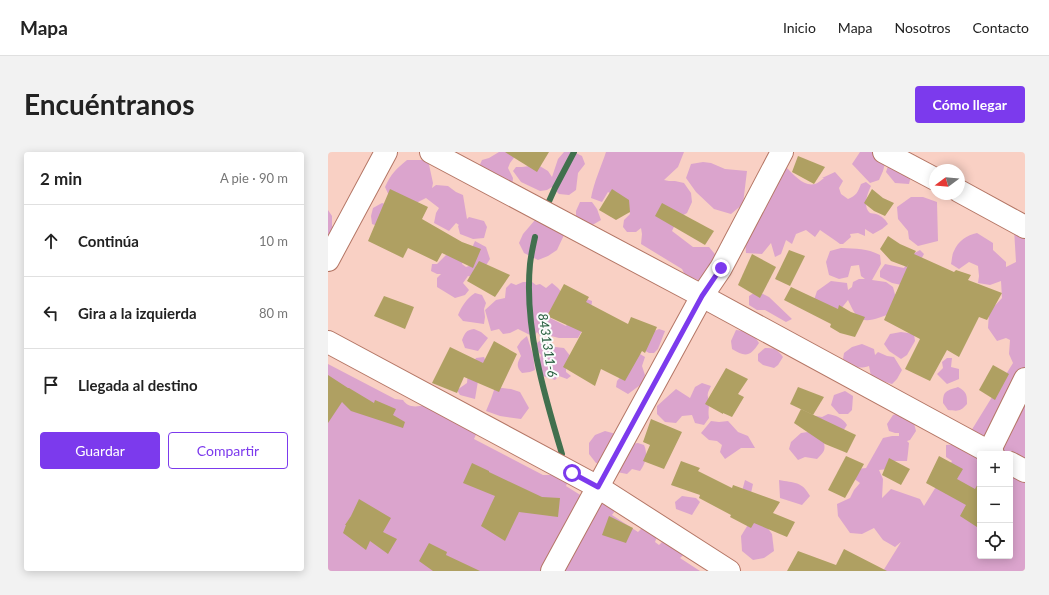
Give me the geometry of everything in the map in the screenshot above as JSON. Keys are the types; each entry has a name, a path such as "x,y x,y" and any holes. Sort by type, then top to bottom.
{"street":[{"path":"328,260 386,152"},
{"path":"431,152 702,296 987,451"},
{"path":"552,571 702,296 721,268 782,152"},
{"path":"884,152 929,176"},
{"path":"965,194 1025,227"},
{"path":"328,342 598,487 729,571"},
{"path":"992,451 1025,379"},
{"path":"1013,465 1025,471"}],"shaded area":[{"path":"499,152 516,152 516,155 508,168 513,178 512,187 478,169 482,160"},
{"path":"564,152 573,152 582,156 585,164 578,173 576,190 569,195 559,194 552,187 547,190 540,191 521,182 513,171 516,167 538,165 548,171 552,177 558,159"},
{"path":"606,152 684,152 678,167 664,180 684,183 691,193 692,202 687,213 678,218 672,231 693,247 709,247 719,259 713,276 698,280 685,275 682,269 641,244 641,228 636,232 627,232 623,227 624,220 630,214 628,203 608,192 602,202 591,198"},
{"path":"860,152 876,152 886,160 879,180 870,183 852,164"},
{"path":"915,159 909,184 895,183 886,172 890,160"},
{"path":"407,160 428,160 433,183 432,188 436,185 448,186 463,195 467,219 469,217 484,221 487,227 484,238 473,239 460,234 459,225 456,223 449,231 434,223 436,213 439,208 426,198 410,206 390,198 385,187 394,172"},
{"path":"703,162 711,163 725,169 747,171 743,204 731,214 714,209 696,192 686,178 691,164"},
{"path":"787,168 800,180 807,184 816,184 824,178 822,178 835,172 843,181 839,188 841,194 848,199 853,197 861,184 866,182 871,186 866,200 866,207 870,213 882,217 888,224 873,234 865,229 865,236 858,233 850,234 851,237 843,244 840,244 820,230 815,237 806,230 796,234 792,244 786,240 781,254 775,257 771,243 762,254 746,253 745,241 773,176"},
{"path":"911,197 923,197 937,202 938,241 918,246 909,239 908,231 898,219 897,207"},
{"path":"580,202 592,202 597,209 601,220 589,227 576,221 576,211"},
{"path":"382,203 395,207 383,228 372,224 371,216 373,208"},
{"path":"328,210 332,216 332,226 335,228 328,260"},
{"path":"535,220 551,224 564,235 557,250 538,260 524,253 519,243 523,234"},
{"path":"1014,229 1025,235 1025,571 883,571 901,542 895,547 883,540 874,528 862,534 850,533 838,516 837,504 850,498 860,483 853,478 858,469 866,468 883,438 899,436 899,433 889,431 887,424 893,415 899,413 914,423 916,431 910,440 907,441 909,443 907,461 891,461 888,469 879,470 883,479 882,498 891,489 920,499 924,506 952,461 946,457 946,445 963,444 1013,363 1009,354 1010,340 1006,338 997,341 988,328 989,312 1002,298 1001,281 990,285 978,283 978,266 969,262 959,269 951,264 953,252 963,239 977,233 993,243 993,250 1006,262 1006,267 1016,262"},
{"path":"475,241 486,247 490,259 485,267 474,277 468,276 463,283 469,290 465,295 455,298 437,287 437,278 441,274 431,271 432,264 437,264 446,255 451,254 464,260 462,264 466,267 472,265 472,248"},
{"path":"841,248 866,250 880,255 881,264 872,280 886,282 893,287 897,302 890,314 873,320 864,320 860,319 856,315 848,300 840,310 814,300 817,291 831,281 847,283 848,290 852,287 853,282 859,279 865,279 861,276 859,265 851,266 848,277 839,279 829,275 826,262 830,251"},
{"path":"920,250 924,254 906,286 892,283 880,277 880,271 885,264 904,268 911,255"},
{"path":"523,282 532,282 536,285 540,284 546,288 552,283 562,293 552,313 544,313 539,318 539,321 546,316 566,326 584,298 592,301 584,326 578,338 559,338 551,336 541,337 537,332 535,335 530,335 518,329 510,333 503,334 499,329 491,331 485,310 496,300 505,298 506,288 511,283 516,285"},
{"path":"757,291 769,297 792,319 786,322 765,310 757,310 749,305 749,296"},
{"path":"475,293 482,295 486,303 484,309 484,324 463,321 458,315 465,303"},
{"path":"474,329 481,332 488,338 478,351 465,348 462,340 466,332"},
{"path":"659,329 665,331 658,349 654,353 649,353 644,350 652,332"},
{"path":"736,330 753,334 759,343 753,351 744,354 732,349 731,341"},
{"path":"901,332 914,334 915,341 907,355 901,359 889,351 884,344 890,334"},
{"path":"527,336 533,355 535,370 522,373 518,367 521,356 517,347"},
{"path":"542,339 555,347 564,348 571,357 566,366 566,372 571,376 567,379 559,376 555,380 543,376 539,363 541,355 536,346"},
{"path":"862,344 874,349 875,355 878,352 894,357 902,370 892,384 871,376 869,366 861,368 855,367 843,359 844,353 852,347"},
{"path":"765,348 776,350 783,357 774,368 763,365 758,361 758,354"},
{"path":"640,354 645,357 642,366 645,375 643,383 628,394 616,387 617,381"},
{"path":"484,357 486,362 479,375 475,399 460,395 457,390 467,383 468,373 476,358"},
{"path":"947,358 952,358 951,367 959,369 959,379 947,384 937,374 943,368 942,362"},
{"path":"328,364 395,399 403,400 409,405 421,406 433,403 478,430 474,439 543,475 555,475 568,481 566,486 593,503 601,495 620,504 612,515 638,532 646,524 660,529 655,542 659,545 670,534 688,551 680,558 700,571 328,571"},
{"path":"702,383 711,386 708,392 709,418 704,425 695,423 692,415 682,416 676,423 665,422 657,414 657,406 676,389 690,398 695,387"},
{"path":"495,387 520,392 529,408 521,419 500,416 486,411"},
{"path":"958,387 966,394 967,404 959,410 948,410 943,403 945,393"},
{"path":"845,391 853,396 852,410 848,414 839,414 831,405 834,395"},
{"path":"828,414 839,417 843,420 847,425 843,431 813,421 816,416 822,417"},
{"path":"711,421 728,421 738,432 748,436 755,448 741,448 725,459 720,452 722,445 717,441 709,440 701,433"},
{"path":"605,431 616,434 606,464 596,463 589,454 589,443 595,435"},
{"path":"808,432 823,439 824,450 817,459 805,457 798,460 789,449 791,442 801,433"},
{"path":"638,443 644,445 646,452 645,462 640,471 632,469 627,474 617,472 631,444"},
{"path":"745,480 753,484 751,493 741,495"},
{"path":"779,480 801,485 810,496 802,505 780,498"},
{"path":"682,496 696,498 700,502 692,515 676,509 675,502"},
{"path":"749,523 764,523 772,534 774,551 764,558 753,560 742,551 741,536"}],"building":[{"path":"505,152 549,152 537,172"},
{"path":"798,156 825,167 814,184 792,172"},
{"path":"390,189 428,207 422,219 462,242 481,249 473,268 442,253 437,262 408,248 403,258 368,241"},
{"path":"612,189 629,200 630,212 616,220 599,210"},
{"path":"872,189 883,198 894,203 885,216 874,211 864,203"},
{"path":"662,203 714,231 705,245 655,216"},
{"path":"888,236 900,244 916,251 914,254 954,272 956,270 971,275 968,280 1002,293 987,320 979,317 959,357 947,350 930,381 905,369 920,339 884,320 909,263 907,267 891,261 880,249"},
{"path":"789,250 805,256 790,286 775,279"},
{"path":"752,254 776,267 760,298 738,285"},
{"path":"479,261 510,275 495,297 467,281"},
{"path":"564,284 589,297 586,302 628,324 631,317 657,327 645,353 642,351 625,381 601,369 595,386 563,367 582,332 547,316"},
{"path":"791,287 838,309 839,305 851,312 865,317 855,337 840,333 830,327 831,324 784,300"},
{"path":"384,296 414,307 405,329 374,316"},
{"path":"494,341 517,354 499,392 464,377 457,393 432,383 450,347 483,363"},
{"path":"993,365 1009,374 995,400 979,390"},
{"path":"726,368 748,379 738,394 744,397 732,417 723,414 705,404"},
{"path":"328,375 374,403 375,400 396,409 393,415 405,422 403,428 351,411 342,402 328,423"},
{"path":"798,387 824,397 813,415 790,404"},
{"path":"801,409 856,435 847,453 825,444 794,423"},
{"path":"651,419 682,432 664,469 643,461 650,445 643,442"},
{"path":"846,456 864,464 845,498 828,490"},
{"path":"939,456 963,469 957,479 975,489 977,485 977,527 960,516 966,505 926,483"},
{"path":"889,458 910,469 901,485 882,475"},
{"path":"681,461 700,468 698,471 732,488 733,485 780,502 773,513 795,522 787,537 754,523 751,528 730,517 731,515 699,498 700,495 671,485"},
{"path":"472,463 542,497 560,498 558,517 519,512 505,541 481,526 495,496 463,483"},
{"path":"359,499 391,518 383,532 397,539 388,554 370,541 366,550 343,533 345,525"},
{"path":"609,516 633,528 626,543 602,535"},
{"path":"429,543 447,552 446,555 480,571 433,571 419,561"},
{"path":"844,549 887,571 787,571 798,551 836,565"}],"waterway":[{"name":"8431311-6","path":"546,208 574,152"},
{"name":"8431311-6","path":"535,237 530,264 530,312 542,384 562,454"}],"route":[{"path":"572,473 598,487 702,296 721,268"}]}
